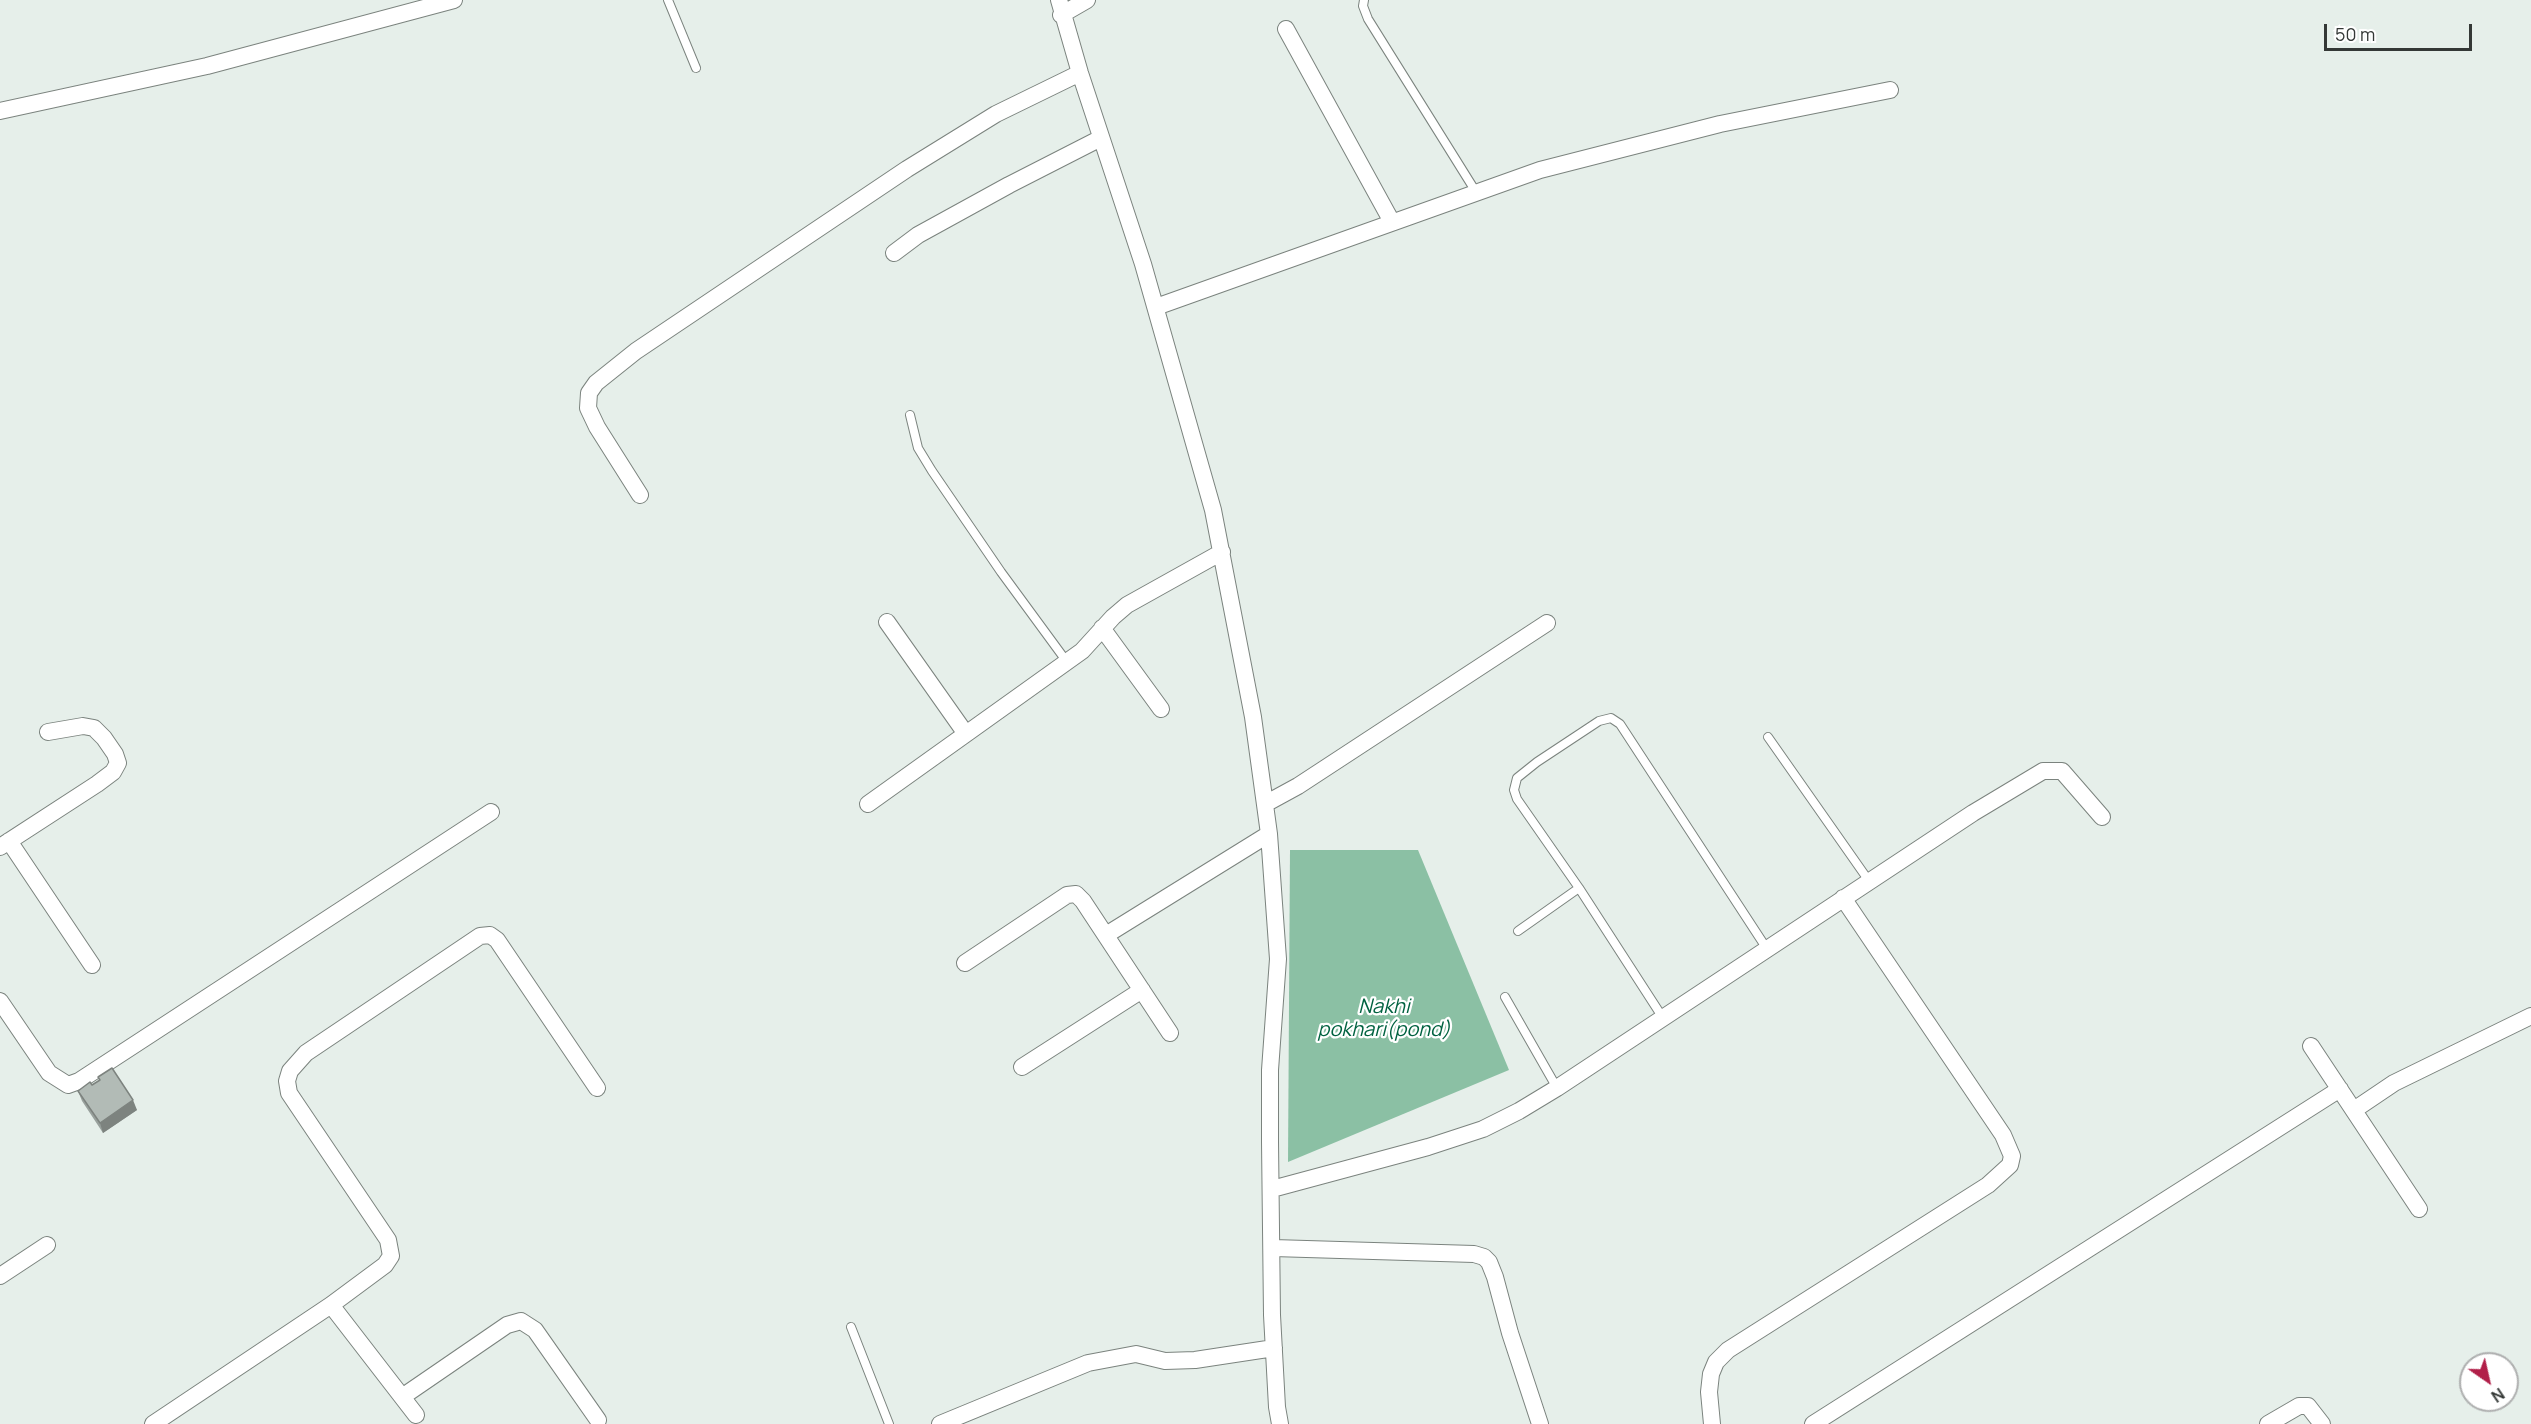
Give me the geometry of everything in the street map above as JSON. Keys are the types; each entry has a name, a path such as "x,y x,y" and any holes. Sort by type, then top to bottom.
{"street":[{"path":"0,111 207,66 454,0"},
{"path":"1087,0 1060,8 1156,307 1213,510 1253,717 1265,804 1278,958 1270,1071 1274,1348 1280,1424"},
{"path":"1286,28 1392,222"},
{"path":"640,495 597,427 588,408 589,393 596,383 636,351 906,169 996,114 1080,73"},
{"path":"1156,307 1540,170 1720,124 1890,90"},
{"path":"894,253 918,235 1101,138"},
{"path":"868,804 1068,662 1088,646 1102,628 1127,605 1222,552"},
{"path":"887,622 966,734"},
{"path":"1265,804 1298,786 1547,623"},
{"path":"1102,628 1161,709"},
{"path":"48,732 83,726 94,728 110,746 117,763 112,772 98,784 4,844 92,964"},
{"path":"1272,1189 1395,1157 1461,1136 1519,1111 1973,813 2043,771 2062,771 2102,817"},
{"path":"0,1001 49,1073 68,1085 79,1081 491,812"},
{"path":"1106,935 1269,834"},
{"path":"965,963 1067,895 1076,894 1106,935 1170,1033"},
{"path":"1712,1424 1709,1392 1711,1374 1716,1362 1728,1350 1988,1185 2010,1165 2012,1156 2003,1134 1843,898"},
{"path":"153,1424 331,1305 385,1265 391,1256 388,1240 289,1093 287,1081 290,1071 306,1053 480,936 490,935 497,940 597,1088"},
{"path":"1022,1067 1142,990"},
{"path":"2354,1110 2394,1083 2531,1016"},
{"path":"2311,1046 2420,1209"},
{"path":"1813,1424 1951,1339 2340,1089"},
{"path":"0,1276 46,1245"},
{"path":"1273,1248 1474,1254 1484,1257 1489,1262 1495,1277 1510,1333 1540,1424"},
{"path":"331,1305 416,1415"},
{"path":"402,1397 507,1325 521,1321 535,1330 598,1420"},
{"path":"940,1424 1088,1363 1136,1354 1165,1361 1195,1360 1274,1348"},
{"path":"2268,1424 2299,1406 2308,1406 2322,1424"}],"lane":[{"path":"668,0 696,68"},
{"path":"1364,0 1363,6 1368,20 1476,192"},
{"path":"910,415 918,448 932,471 1000,572 1068,662"},
{"path":"1663,1018 1518,799 1514,790 1517,778 1532,766 1599,722 1611,718 1620,724 1767,949"},
{"path":"1768,737 1869,881"},
{"path":"1518,931 1579,888"},
{"path":"1505,997 1557,1088"},
{"path":"851,1327 890,1424"}],"water":[{"name":"Nakhi pokhari(pond)","path":"1290,850 1418,850 1509,1070 1288,1162"}],"building":[{"path":"112,1068 133,1100 100,1123 78,1091 90,1082 92,1085 100,1080 98,1077"}]}
